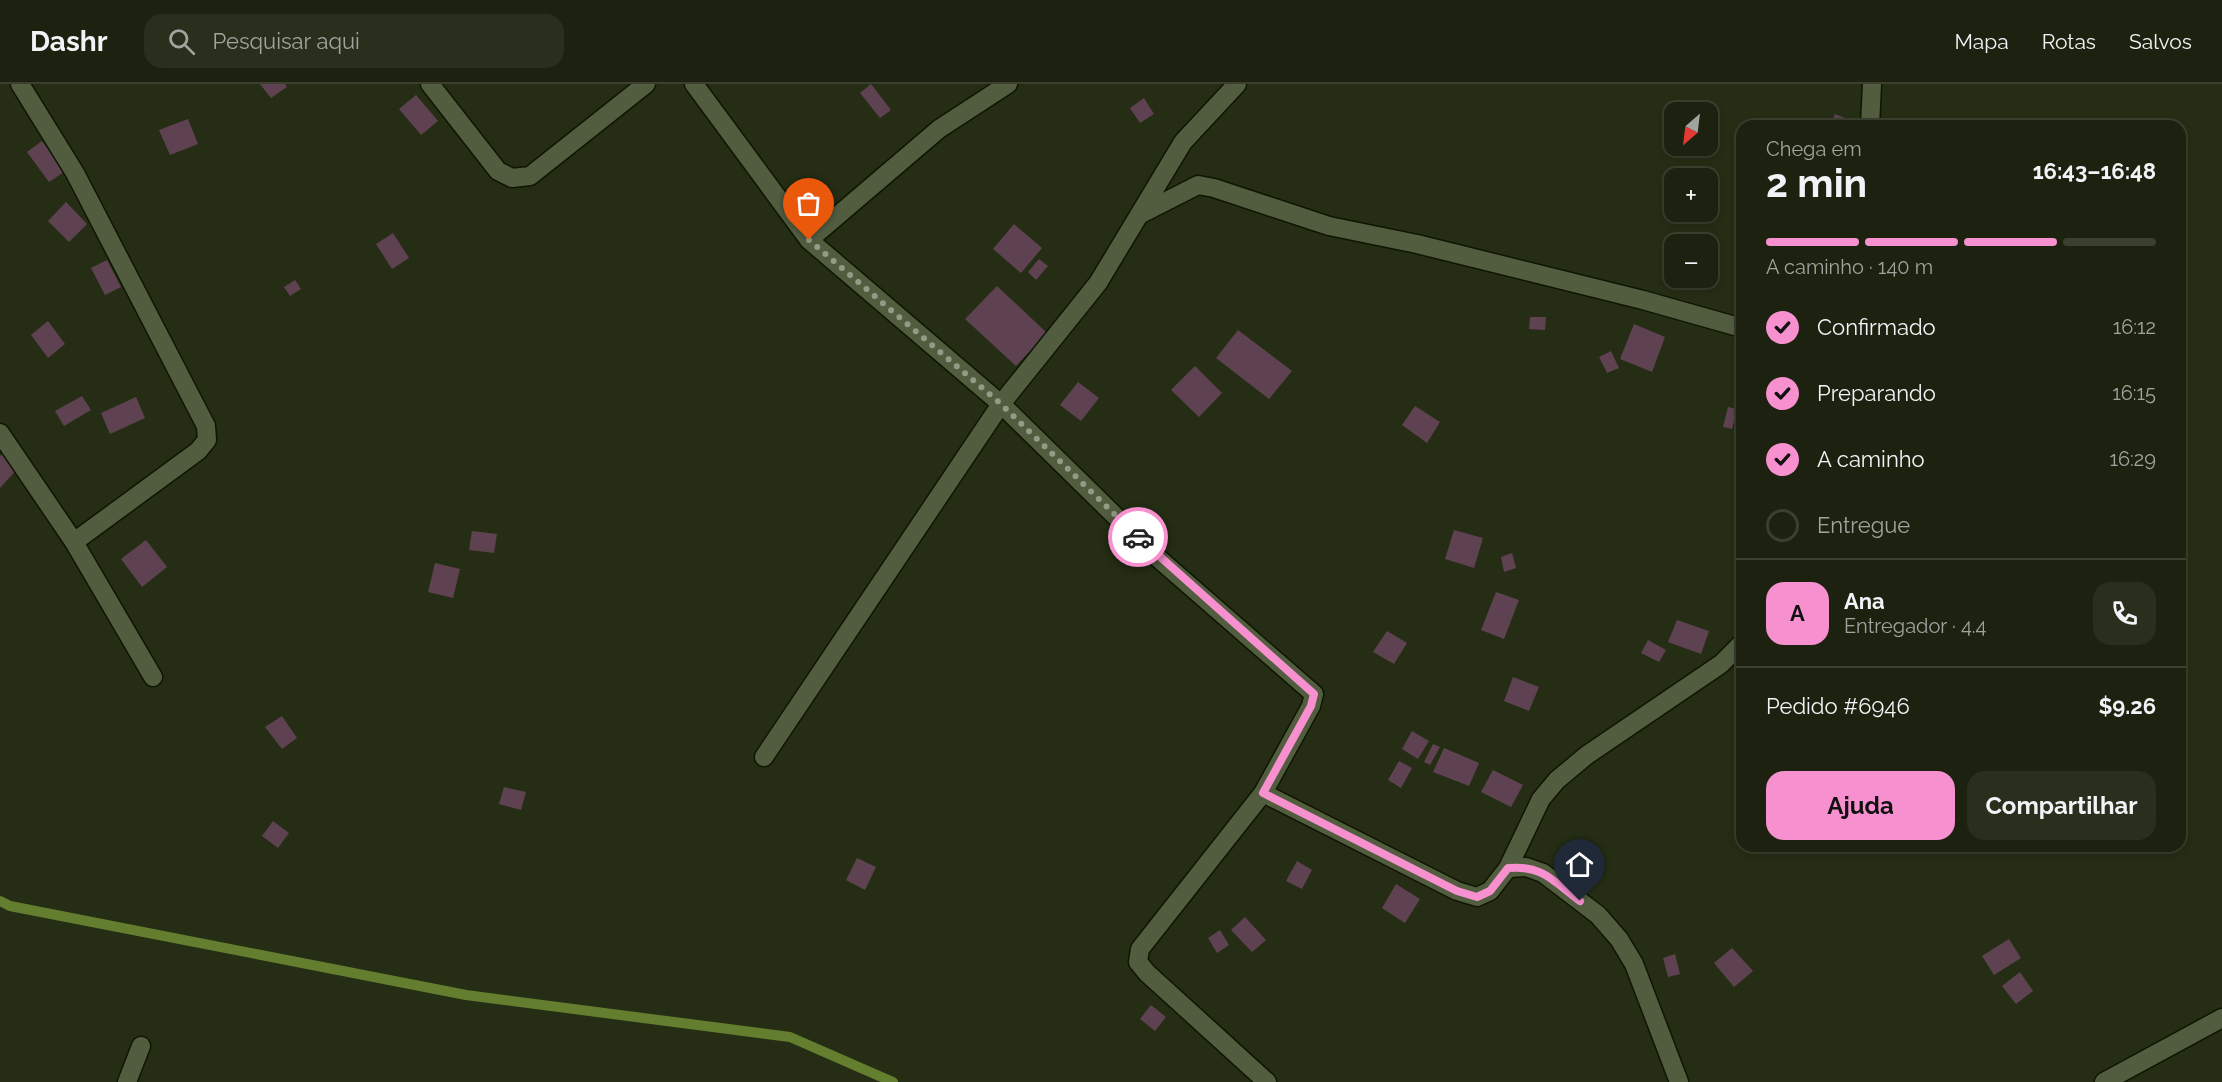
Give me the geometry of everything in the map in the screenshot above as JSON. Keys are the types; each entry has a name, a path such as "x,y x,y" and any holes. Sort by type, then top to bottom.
{"street":[{"path":"20,84 75,173 206,426 207,440 198,452 74,542"},
{"path":"430,84 498,171 512,178 530,176 646,84"},
{"path":"694,84 809,240 1001,404 1158,558 1314,694 1311,706 1263,793 1140,950 1138,962 1147,973 1267,1082"},
{"path":"809,240 939,129 1008,84"},
{"path":"764,757 1001,404 1098,283 1183,142 1237,84"},
{"path":"1870,120 1872,84"},
{"path":"1138,215 1198,185 1214,188 1329,226 1428,246 1643,300 1736,326"},
{"path":"0,433 74,542 153,677"},
{"path":"1263,793 1457,891 1477,897 1490,891 1508,868 1541,799 1557,780 1587,755 1721,664 1736,649"},
{"path":"1508,868 1526,867 1543,873 1598,915 1619,939 1634,964 1679,1082"},
{"path":"2104,1082 2222,1018"},
{"path":"127,1082 141,1046"}],"building":[{"path":"260,84 285,84 287,87 271,98"},
{"path":"871,84 891,110 880,118 860,93"},
{"path":"416,95 438,121 421,135 399,109"},
{"path":"1144,98 1154,114 1140,123 1130,108"},
{"path":"1835,114 1850,120 1832,120"},
{"path":"188,119 198,144 170,155 159,130"},
{"path":"42,141 64,172 49,182 27,152"},
{"path":"66,202 87,224 69,242 48,221"},
{"path":"1014,224 1042,248 1021,273 993,249"},
{"path":"393,233 409,258 392,269 376,244"},
{"path":"1039,259 1048,266 1036,280 1028,272"},
{"path":"107,260 121,287 105,295 91,268"},
{"path":"295,280 301,289 290,296 284,287"},
{"path":"997,286 1047,333 1016,366 965,319"},
{"path":"1530,317 1546,317 1545,330 1529,329"},
{"path":"48,321 65,344 48,358 31,335"},
{"path":"1634,324 1665,337 1652,372 1620,359"},
{"path":"1238,330 1292,371 1269,399 1216,358"},
{"path":"1611,351 1619,368 1607,373 1599,357"},
{"path":"1195,366 1222,393 1199,417 1171,390"},
{"path":"1078,382 1099,398 1081,421 1060,405"},
{"path":"82,396 91,410 64,426 55,411"},
{"path":"136,397 145,418 110,434 101,413"},
{"path":"1415,406 1440,422 1427,443 1402,425"},
{"path":"1728,407 1736,409 1732,429 1723,427"},
{"path":"3,453 19,467 0,488 0,456"},
{"path":"1454,530 1483,538 1474,568 1445,559"},
{"path":"472,531 497,534 494,553 469,550"},
{"path":"146,540 167,567 142,587 121,559"},
{"path":"1512,553 1516,568 1504,572 1501,557"},
{"path":"435,563 460,569 453,598 428,592"},
{"path":"1496,592 1519,600 1504,639 1481,630"},
{"path":"1677,620 1709,631 1701,654 1668,642"},
{"path":"1387,631 1407,643 1394,664 1373,652"},
{"path":"1648,640 1666,650 1659,662 1641,653"},
{"path":"1513,677 1539,687 1529,711 1504,701"},
{"path":"282,716 297,738 282,749 265,727"},
{"path":"1412,731 1429,741 1418,759 1402,749"},
{"path":"1433,744 1440,747 1430,765 1424,762"},
{"path":"1444,748 1479,763 1469,786 1433,772"},
{"path":"1399,761 1412,768 1401,788 1388,780"},
{"path":"1493,770 1523,785 1511,807 1481,792"},
{"path":"504,787 526,792 521,810 499,804"},
{"path":"273,821 289,833 278,848 262,836"},
{"path":"857,858 876,867 865,890 846,880"},
{"path":"1297,861 1312,870 1302,889 1286,881"},
{"path":"1396,884 1420,899 1405,923 1382,908"},
{"path":"1245,917 1266,940 1252,952 1231,930"},
{"path":"1220,930 1229,945 1217,953 1208,938"},
{"path":"2009,939 2021,958 1994,975 1982,956"},
{"path":"1732,948 1753,971 1734,987 1714,963"},
{"path":"1675,954 1680,974 1668,977 1663,958"},
{"path":"2020,972 2033,991 2016,1004 2002,986"},
{"path":"1151,1005 1166,1017 1155,1031 1140,1019"}],"waterway":[{"path":"0,901 10,906 466,995 790,1037 893,1082"}],"way so far":[{"path":"809,240 1001,404 1138,537"}],"route":[{"path":"1138,537 1158,558 1314,694 1311,706 1263,793 1457,891 1477,897 1490,891 1508,868 1526,867 1543,873 1580,901"}]}
